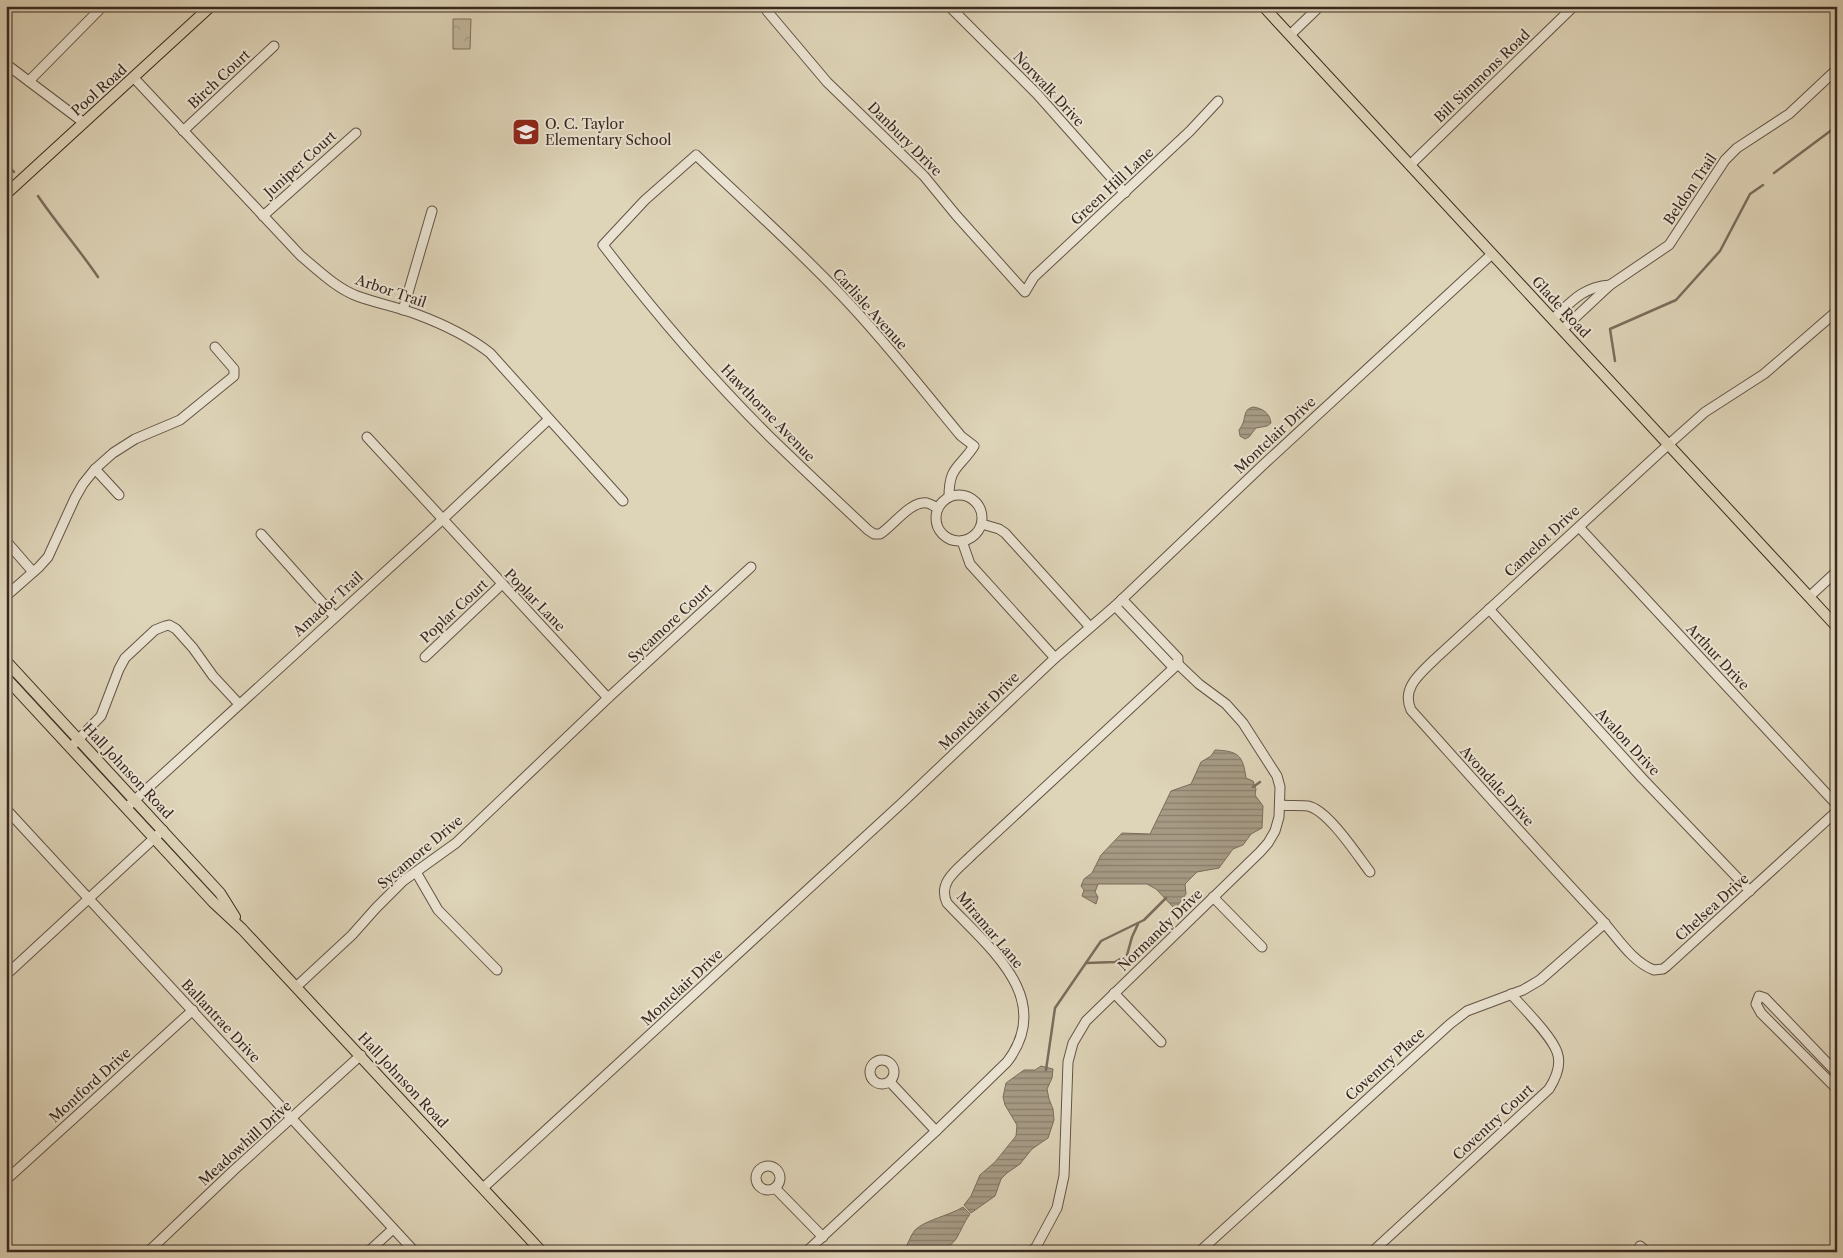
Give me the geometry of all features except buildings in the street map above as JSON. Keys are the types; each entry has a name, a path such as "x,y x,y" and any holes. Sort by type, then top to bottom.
{"main road":[{"name":"Pool Road","path":"6,194 211,6"},
{"name":"Glade Road","path":"1264,6 1837,626"},
{"name":"Hall Johnson Road","path":"6,660 220,894 242,928"},
{"name":"Hall Johnson Road","path":"6,678 213,902 242,928 361,1055 542,1252"}],"street":[{"name":"Danbury Drive","path":"766,6 767,11 827,82 924,176 1025,292"},
{"name":"Norwalk Drive","path":"949,6 1037,94 1125,193"},
{"path":"1290,35 1320,6"},
{"name":"Bill Simmons Road","path":"1410,165 1574,6"},
{"path":"29,81 100,7"},
{"name":"Birch Court","path":"183,131 274,46"},
{"path":"6,64 83,122"},
{"name":"Beldon Trail","path":"1563,329 1610,285 1669,245 1725,160 1737,148 1789,114 1837,69"},
{"name":"Arbor Trail","path":"134,78 301,256 356,296 403,310 458,331 475,342 490,354 548,420 623,500"},
{"name":"Green Hill Lane","path":"1025,292 1034,277 1190,131 1218,101"},
{"name":"Juniper Court","path":"263,216 356,133"},
{"name":"Carlisle Avenue","path":"603,245 645,200 696,156 758,212 844,298 961,436 974,446 951,475 949,497"},
{"path":"403,310 432,210"},
{"name":"Hawthorne Avenue","path":"603,245 630,280 702,364 768,435 868,530 874,534 880,534 908,510 921,503 928,503 938,508"},
{"name":"Montclair Drive","path":"483,1188 903,802 1055,658 1115,606 1263,465 1492,254"},
{"name":"Beldon Trail","path":"1553,319 1574,299 1591,288 1610,285"},
{"name":"Camelot Drive","path":"1435,659 1705,412 1764,374 1837,311"},
{"path":"6,596 48,557 75,498 95,469 135,439 180,420 234,376 235,372 215,347"},
{"name":"Amador Trail","path":"126,808 442,520 548,420"},
{"name":"Poplar Lane","path":"367,438 608,698"},
{"path":"95,469 119,494"},
{"path":"964,496 971,498 980,509 982,524 975,536 962,541 948,538 940,532 936,523 938,508 949,497 964,496"},
{"path":"982,524 1004,533 1090,627"},
{"name":"Arthur Drive","path":"1579,527 1837,805"},
{"path":"261,534 335,617"},
{"path":"6,541 33,572"},
{"path":"962,541 970,564 1055,658"},
{"name":"Sycamore Court","path":"608,698 751,567"},
{"path":"1809,597 1837,571"},
{"name":"Poplar Court","path":"425,657 502,585"},
{"name":"Normandy Drive","path":"1122,599 1178,658 1174,665"},
{"name":"Normandy Drive","path":"1032,1252 1057,1208 1064,1176 1068,1062 1073,1043 1086,1021 1268,843 1275,831 1279,817 1280,787 1277,776 1243,723 1226,704 1174,665 1115,606"},
{"name":"Avalon Drive","path":"1489,609 1629,763 1750,891"},
{"path":"70,748 101,716 125,658 155,630 165,626 169,625 176,629 193,648 213,676 239,704"},
{"name":"Avondale Drive","path":"1435,659 1410,686 1408,704 1411,710 1523,837 1605,923"},
{"name":"Miramar Lane","path":"806,1252 936,1131 1011,1057 1017,1048 1024,1029 1025,1013 1023,1000 1013,977 947,903 943,894 944,884 1174,665"},
{"name":"Sycamore Drive","path":"296,987 352,935 402,881 456,843 608,698"},
{"path":"1280,805 1309,806 1318,810 1337,829 1370,872"},
{"name":"Ballantrae Drive","path":"6,809 415,1252"},
{"name":"Chelsea Drive","path":"1605,923 1637,959 1654,970 1662,969 1837,812"},
{"path":"6,975 163,830"},
{"path":"416,872 438,910 497,970"},
{"path":"1213,897 1262,947"},
{"name":"Coventry Place","path":"1200,1252 1450,1024 1467,1011 1511,994 1540,980 1605,923"},
{"path":"1114,993 1161,1042"},
{"name":"Coventry Court","path":"1372,1252 1549,1089 1557,1076 1559,1062 1557,1052 1546,1035 1511,994"},
{"path":"1837,1073 1765,998 1759,996 1756,1004 1761,1013 1837,1089"},
{"name":"Montford Drive","path":"6,1180 193,1010"},
{"name":"Meadowhill Drive","path":"148,1252 234,1170 361,1055"},
{"path":"890,1082 936,1131"},
{"path":"775,1188 823,1237"},
{"path":"368,1252 393,1229"}],"green space":[{"path":"453,19 471,19 470,49 453,49"}],"shaded area":[{"path":"1253,407 1265,412 1269,416 1271,423 1267,426 1256,428 1245,439 1240,436 1239,430 1247,410"},
{"path":"1215,750 1234,753 1241,759 1246,778 1253,781 1256,789 1255,795 1263,806 1262,828 1251,834 1243,845 1233,849 1219,868 1197,872 1185,884 1186,894 1175,909 1156,889 1147,884 1098,884 1095,892 1098,897 1096,904 1082,896 1084,890 1081,886 1084,879 1092,873 1101,855 1122,833 1150,834 1171,791 1191,784 1201,762 1211,756"},
{"path":"1041,1066 1053,1069 1052,1078 1047,1089 1054,1120 1048,1138 1032,1149 1020,1164 1001,1179 995,1196 971,1213 964,1205 971,1196 980,1175 995,1162 1016,1136 1017,1125 1005,1105 1003,1097 1006,1083 1024,1070 1035,1070"},
{"path":"963,1207 970,1214 956,1239 951,1244 939,1251 903,1252 913,1232 919,1226"}],"waterway":[{"path":"1774,173 1833,129"},
{"path":"6,163 14,172"},
{"path":"1615,361 1610,329 1676,300 1720,251 1750,194 1763,185"},
{"path":"38,196 98,277"},
{"path":"1253,787 1260,782"},
{"path":"1046,1070 1055,1008 1101,941 1144,920 1166,898"},
{"path":"1086,963 1115,962 1127,955 1138,924"}],"place":[{"name":"O. C. Taylor Elementary School","path":"526,132"}]}
